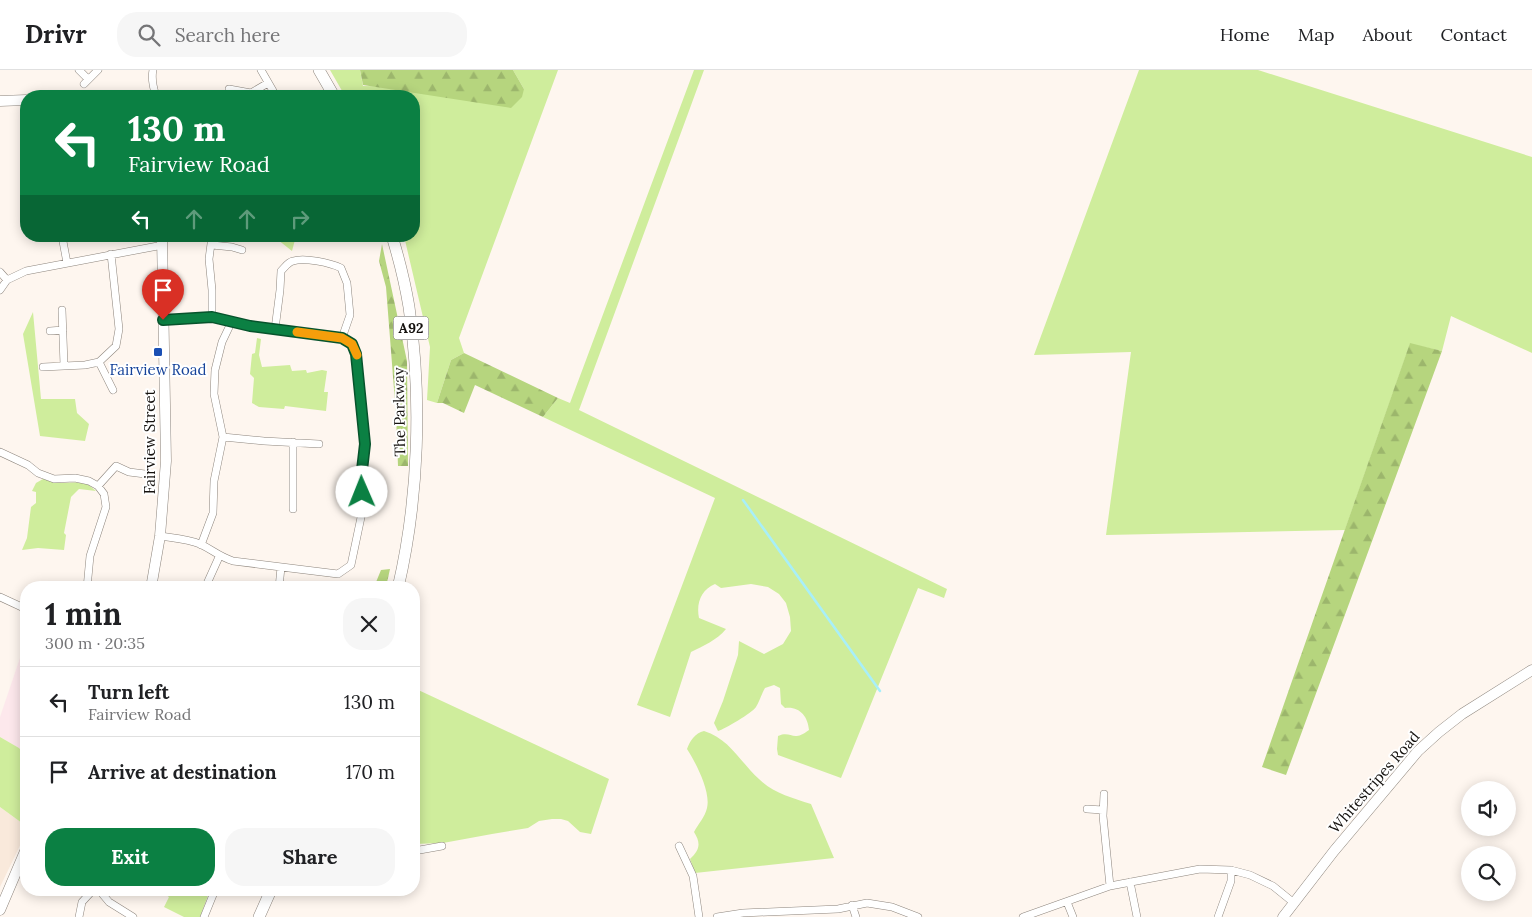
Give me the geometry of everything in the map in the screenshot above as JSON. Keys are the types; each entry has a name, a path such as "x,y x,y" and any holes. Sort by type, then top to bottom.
{"main road":[{"path":"319,70 331,90"},
{"name":"The Parkway","path":"393,242 409,307 415,374 416,421 412,500 408,536 399,581"},
{"path":"258,917 268,896"}],"street":[{"path":"79,70 86,81 98,70"},
{"path":"153,70 154,90"},
{"path":"260,70 272,90"},
{"path":"256,90 268,83"},
{"path":"0,101 20,100"},
{"path":"63,242 66,263"},
{"path":"0,290 7,280 26,270 111,254 155,242"},
{"name":"Fairview Street","path":"152,581 160,536 166,461 162,242"},
{"path":"212,317 209,258 212,245 232,246 242,250"},
{"path":"43,367 85,365 99,362 116,346 119,328 111,254"},
{"path":"275,328 279,306 281,271 288,263 302,259 333,264 341,268 347,283 350,315 342,338"},
{"path":"0,272 7,280"},
{"path":"62,310 64,366"},
{"path":"160,536 202,545 219,557 233,561 338,574 351,565 364,503 361,481 365,444 356,354 352,344 342,338 250,326 212,317 163,320"},
{"path":"202,545 213,513 214,481 222,437 214,394 215,370 222,342 232,321"},
{"path":"50,331 63,330"},
{"path":"99,362 113,390"},
{"path":"222,437 319,444"},
{"path":"293,442 293,509"},
{"path":"0,452 28,465 38,473 54,478 82,479 98,486 104,494 106,507 90,556 88,581"},
{"path":"98,486 116,466 129,472 145,474"},
{"path":"208,581 219,557"},
{"path":"280,581 281,567"},
{"path":"0,597 20,606"},
{"name":"Whitestripes Road","path":"1283,917 1334,851 1418,751 1462,714 1532,670"},
{"path":"1104,794 1103,810 1110,886"},
{"path":"1087,809 1103,810"},
{"path":"420,850 442,846"},
{"path":"680,846 693,876 699,917"},
{"path":"0,910 20,863"},
{"path":"1023,917 1110,886 1200,869 1231,870 1259,878 1273,886 1294,903"},
{"path":"1218,917 1231,881 1231,870"},
{"path":"1130,882 1137,917"},
{"path":"79,917 82,902 88,896"},
{"path":"104,896 110,902 133,917"},
{"path":"204,917 213,896"},
{"path":"1067,902 1073,917"},
{"path":"717,917 815,914 866,903 883,904 918,917"},
{"path":"852,905 856,917"}],"shaded area":[{"path":"20,658 20,749 0,737 0,717"},
{"path":"0,807 20,822 20,845 0,887"}],"green space":[{"path":"330,70 360,70 363,86 524,89 513,70 558,70 459,338 464,353 451,360 437,403 427,400 430,347 405,242 420,242 420,90 342,90"},
{"path":"360,70 513,70 524,89 522,97 511,108 420,94 420,90 395,90 363,85"},
{"path":"694,70 704,70 579,410 947,589 944,598 918,588 841,778 778,755 778,736 786,734 799,736 809,730 807,720 802,713 795,709 785,708 781,704 780,688 774,685 765,688 756,707 738,720 718,731 714,723 738,655 739,641 764,654 783,644 791,631 786,603 779,594 768,587 751,584 721,588 715,584 706,590 699,602 699,618 726,629 714,640 691,652 670,717 637,705 715,498 543,417 558,398 570,403"},
{"path":"1139,70 1258,70 1532,157 1532,353 1451,316 1442,351 1410,344 1345,530 1106,535 1131,352 1034,355"},
{"path":"281,242 294,242 292,251"},
{"path":"382,244 407,361 408,466 398,466 386,287 379,261"},
{"path":"33,312 41,399 75,399 77,413 89,424 85,441 40,436 23,334"},
{"path":"257,338 261,339 259,355 262,367 290,365 292,371 306,370 307,373 327,371 324,392 328,392 326,411 285,406 284,409 259,407 252,403 254,378 250,374 252,354 255,353"},
{"path":"1410,343 1442,351 1286,775 1262,767"},
{"path":"464,353 558,398 543,417 475,385 464,413 443,403 437,403 451,360"},
{"path":"43,479 61,483 85,482 96,491 79,489 71,497 64,533 66,535 64,550 38,548 22,550 27,538 31,507 36,503 36,492 32,491 36,483"},
{"path":"390,569 387,581 376,581 381,570"},
{"path":"420,691 609,779 591,834 580,832 568,821 552,819 539,821 528,828 443,843 420,844"},
{"path":"704,731 721,739 728,745 764,784 783,794 811,804 834,858 695,873 690,859 698,849 698,840 694,832 705,814 708,801 702,778 687,749 693,738"},
{"path":"0,737 20,749 20,822 0,807"},
{"path":"168,896 208,896 200,917 184,917 164,907 169,897"}],"waterway":[{"path":"743,500 880,691"}],"slow traffic":[{"path":"297,332 342,338 352,344 357,355"}],"place":[{"name":"Fairview Road","path":"158,352"}],"route":[{"path":"163,320 212,317 250,326 342,338 352,344 356,354 365,444 362,460 362,492"}]}
